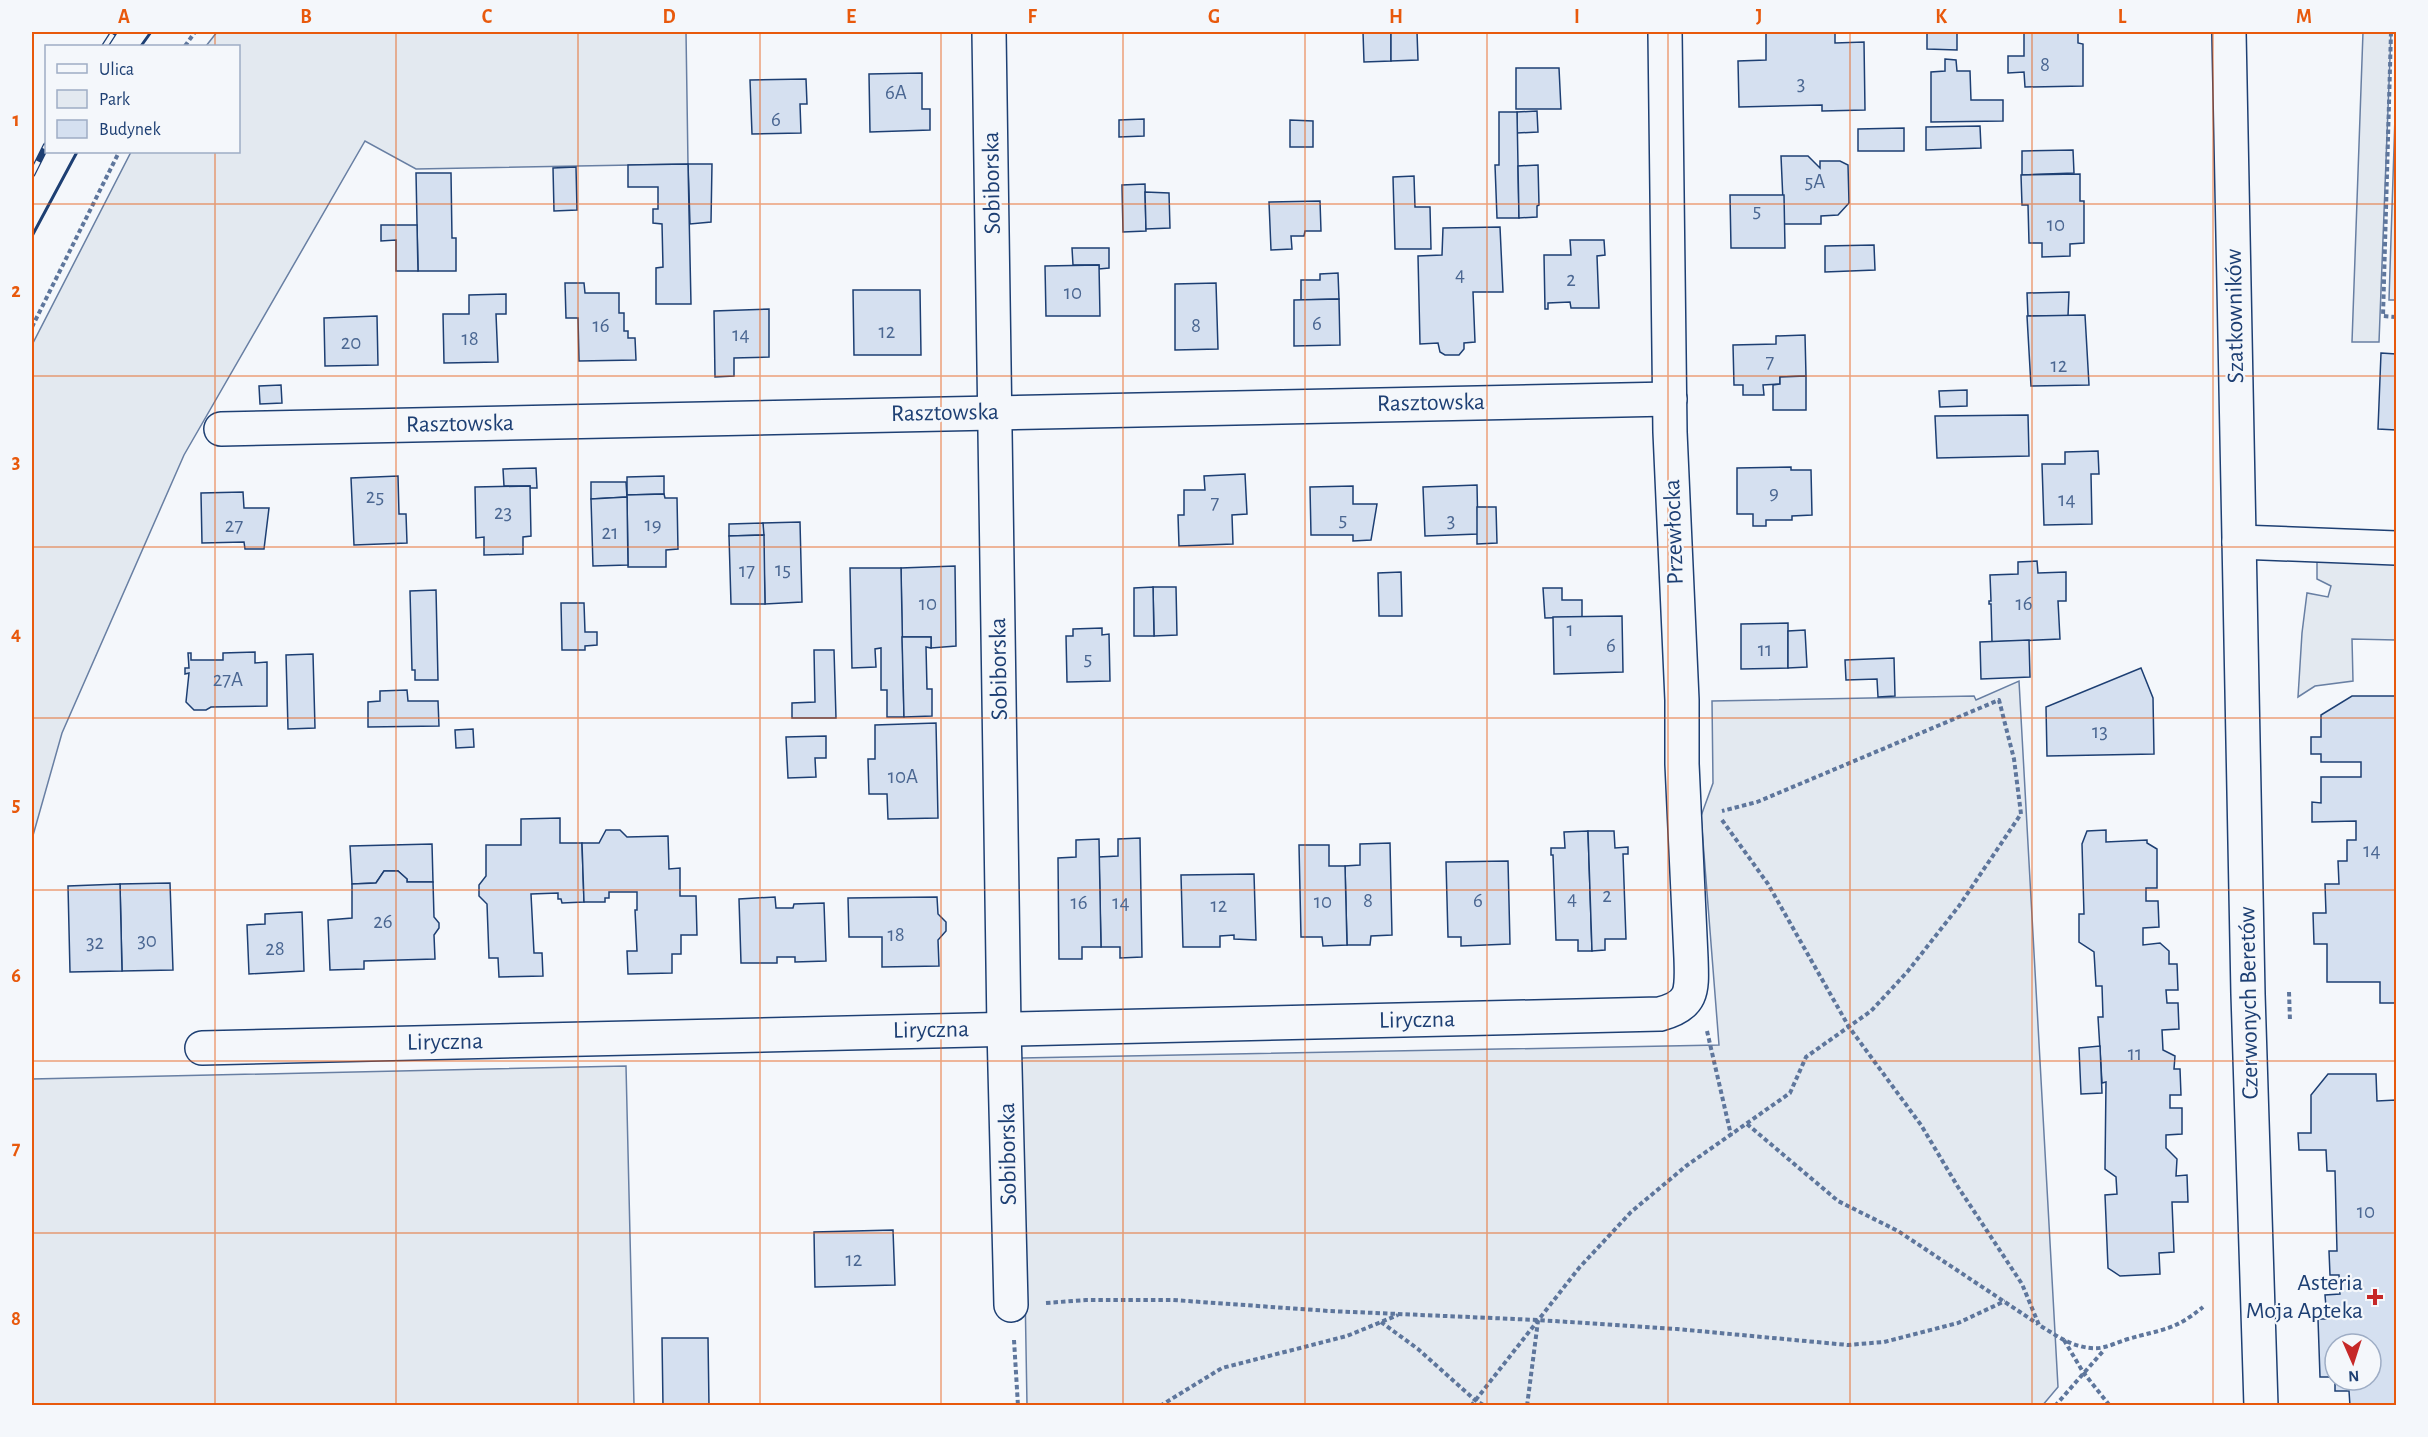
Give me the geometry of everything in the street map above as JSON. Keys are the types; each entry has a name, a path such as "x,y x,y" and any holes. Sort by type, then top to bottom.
{"street":[{"name":"Sobiborska","path":"989,32 1004,1029 1011,1305"},
{"name":"Przewłocka","path":"1665,32 1670,399 1692,985 1687,998"},
{"name":"Szatkowników","path":"2229,32 2240,601"},
{"name":"Rasztowska","path":"221,429 1670,399"},
{"path":"2239,542 2397,549"},
{"name":"Czerwonych Beretów","path":"2240,601 2248,994 2261,1406"},
{"name":"Liryczna","path":"202,1048 1659,1014 1677,1009 1687,998"}],"path":[{"path":"185,45 195,32"},
{"path":"2391,32 2383,316 2397,317"},
{"path":"32,327 119,153"},
{"path":"1472,1406 1579,1268 1630,1212 1686,1166 1790,1093 1806,1057 1849,1027 1871,1011 1908,971 1959,906 2021,814 2014,759 1999,700 1757,802 1717,812 1768,884 1849,1027 1921,1125 1958,1187 2022,1284 2039,1325"},
{"path":"2289,992 2290,1021"},
{"path":"1687,998 1701,1009 1731,1135"},
{"path":"1748,1124 1838,1201 1898,1231 2039,1325 2078,1346 2104,1349"},
{"path":"1018,1406 1011,1305 1086,1300 1173,1300 1329,1311 1538,1320 1677,1329 1848,1346 1884,1342 1958,1323 2005,1301"},
{"path":"2055,1406 2104,1349 2127,1339 2163,1332 2186,1321 2203,1307"},
{"path":"1160,1406 1222,1368 1347,1336 1401,1313"},
{"path":"1527,1406 1538,1320"},
{"path":"1381,1322 1418,1349 1475,1400 1485,1406"},
{"path":"2063,1338 2083,1372 2110,1406"}],"green space":[{"path":"217,32 686,32 688,164 416,169 365,141 184,455 62,733 32,839 32,345 130,153 240,153 240,45 207,45"},
{"path":"2363,32 2391,32 2379,342 2352,342"},
{"path":"2396,86 2396,300 2389,300"},
{"path":"2317,561 2396,563 2396,640 2352,639 2353,681 2315,686 2298,697 2307,593 2328,597 2331,586 2317,579"},
{"path":"2019,681 2058,1387 2042,1406 1027,1405 1021,1058 1719,1045 1701,816 1713,783 1712,701 1974,696 1976,700"},
{"path":"626,1066 634,1405 32,1405 32,1079"}],"building":[{"path":"1363,32 1391,32 1391,61 1364,62"},
{"path":"1391,32 1417,32 1418,60 1391,61"},
{"path":"1766,32 1835,32 1835,43 1864,42 1865,110 1822,111 1822,105 1739,107 1738,61 1766,60"},
{"path":"1927,32 1957,32 1957,50 1927,49"},
{"path":"2024,32 2078,32 2078,43 2083,44 2083,86 2025,87 2024,72 2008,73 2008,56 2024,56"},
{"path":"1945,59 1956,60 1957,71 1970,71 1971,100 2003,100 2003,121 1931,122 1931,72 1945,71"},
{"path":"1516,68 1559,68 1561,109 1516,109"},
{"path":"922,73 922,109 930,109 930,130 870,132 869,74"},
{"path":"806,79 807,104 800,104 801,133 752,134 750,80"},
{"path":"1537,111 1538,132 1517,133 1517,112"},
{"path":"1499,112 1517,112 1519,218 1497,218 1495,165 1499,165"},
{"path":"1144,119 1144,136 1119,137 1119,120"},
{"path":"1290,120 1313,121 1313,147 1290,147"},
{"path":"1980,126 1981,148 1926,150 1926,127"},
{"path":"1904,128 1904,151 1858,151 1858,129"},
{"path":"2073,150 2074,173 2022,175 2022,151"},
{"path":"1781,156 1808,156 1820,168 1820,161 1840,161 1848,165 1849,203 1838,215 1821,216 1821,224 1784,224"},
{"path":"688,164 712,164 711,222 690,224"},
{"path":"688,164 691,304 656,304 656,268 663,267 662,224 653,223 653,209 658,209 658,187 628,187 628,165"},
{"path":"1538,165 1537,217 1519,218 1518,166"},
{"path":"576,167 577,210 554,211 553,168"},
{"path":"416,173 451,173 452,238 456,238 456,271 418,271"},
{"path":"2080,174 2080,201 2084,201 2084,243 2070,244 2070,256 2042,257 2042,243 2029,243 2028,205 2022,205 2021,175"},
{"path":"1414,176 1415,207 1430,207 1431,249 1395,249 1393,177"},
{"path":"1145,184 1146,231 1123,232 1122,185"},
{"path":"1145,192 1169,193 1170,228 1146,229"},
{"path":"1730,195 1784,195 1785,248 1731,248"},
{"path":"1320,201 1321,231 1305,231 1304,236 1291,236 1292,249 1271,250 1269,202"},
{"path":"381,225 417,225 418,271 396,271 396,240 381,241"},
{"path":"1500,227 1503,292 1473,292 1475,342 1464,343 1464,349 1459,355 1445,355 1440,352 1438,343 1420,344 1418,256 1442,255 1443,228"},
{"path":"1570,240 1604,240 1605,255 1597,256 1599,308 1571,308 1570,302 1548,303 1548,309 1545,309 1544,255 1571,255"},
{"path":"1874,245 1875,270 1825,272 1825,246"},
{"path":"1072,248 1109,248 1109,268 1099,269 1099,265 1073,265"},
{"path":"1099,265 1100,316 1046,316 1045,266"},
{"path":"1338,273 1339,299 1301,300 1301,280 1320,280 1320,274"},
{"path":"565,283 584,283 585,293 619,293 619,313 624,313 624,331 628,331 628,338 635,338 636,360 579,361 578,318 566,318"},
{"path":"1216,283 1218,349 1175,350 1175,284"},
{"path":"853,290 920,290 921,355 854,355"},
{"path":"2069,292 2068,316 2028,316 2027,293"},
{"path":"506,294 506,314 496,314 498,362 444,363 443,314 469,314 469,295"},
{"path":"1339,299 1340,345 1294,346 1294,300"},
{"path":"769,309 769,357 734,358 734,376 715,377 714,311"},
{"path":"2085,315 2089,385 2031,386 2027,316"},
{"path":"377,316 378,365 325,366 324,318"},
{"path":"1805,335 1806,376 1780,377 1780,384 1763,385 1764,395 1743,395 1743,385 1734,385 1733,345 1776,344 1776,336"},
{"path":"2381,353 2396,354 2396,430 2378,429"},
{"path":"1806,376 1806,410 1773,410 1773,385 1780,384 1780,377"},
{"path":"281,385 282,403 260,404 259,386"},
{"path":"1967,390 1967,406 1940,407 1939,391"},
{"path":"2028,415 2029,456 1937,458 1935,416"},
{"path":"2098,451 2099,474 2091,474 2092,524 2044,525 2042,464 2065,464 2065,452"},
{"path":"1791,467 1791,470 1811,470 1812,515 1792,516 1792,520 1766,520 1766,526 1753,526 1753,514 1737,514 1737,468"},
{"path":"536,468 537,488 504,486 503,469"},
{"path":"1245,474 1247,514 1232,515 1233,544 1179,546 1178,515 1184,515 1184,490 1205,490 1204,476"},
{"path":"398,476 399,514 406,514 407,543 354,545 351,478"},
{"path":"664,476 664,494 627,495 627,477"},
{"path":"591,482 626,482 627,497 591,499"},
{"path":"1477,485 1478,534 1425,536 1423,487"},
{"path":"530,486 531,536 523,537 523,554 484,555 484,537 476,538 475,487"},
{"path":"1353,486 1353,504 1377,504 1371,540 1353,541 1353,535 1311,535 1310,487"},
{"path":"243,492 244,508 269,508 264,549 245,549 244,542 202,543 201,493"},
{"path":"664,494 665,498 677,498 678,549 666,550 666,567 628,567 627,495"},
{"path":"627,497 628,565 593,566 591,499"},
{"path":"1477,507 1496,507 1497,543 1477,544"},
{"path":"800,522 802,602 765,604 763,523"},
{"path":"763,523 764,535 729,536 729,524"},
{"path":"764,535 765,604 731,604 729,536"},
{"path":"2037,561 2038,573 2066,572 2066,601 2058,601 2060,639 1992,642 1991,604 1989,604 1991,601 1990,575 2018,574 2018,562"},
{"path":"955,566 956,646 931,648 931,637 902,637 901,568"},
{"path":"850,568 901,568 904,717 887,717 887,690 881,690 881,648 875,649 876,667 852,668"},
{"path":"1401,572 1402,616 1379,616 1378,573"},
{"path":"1153,587 1176,587 1177,635 1154,636"},
{"path":"1153,587 1154,636 1134,636 1134,588"},
{"path":"1543,588 1562,588 1562,600 1582,600 1582,617 1545,618"},
{"path":"436,590 438,680 415,680 415,670 412,670 410,591"},
{"path":"561,603 584,603 585,632 597,632 597,645 585,646 585,650 562,650"},
{"path":"1622,616 1623,672 1554,674 1553,617"},
{"path":"1788,623 1788,668 1741,669 1741,624"},
{"path":"1102,628 1102,635 1109,634 1110,681 1067,682 1066,636 1073,636 1073,629"},
{"path":"1805,630 1807,667 1788,668 1788,631"},
{"path":"902,637 931,637 931,648 926,647 927,689 932,689 932,716 904,717"},
{"path":"2029,640 2030,677 1981,679 1980,642"},
{"path":"814,650 834,650 836,718 792,718 792,703 815,702"},
{"path":"255,652 255,663 267,662 267,706 211,707 206,710 194,710 186,702 189,673 185,674 185,668 189,668 188,653 191,653 191,660 223,660 223,653"},
{"path":"313,654 315,728 288,729 286,655"},
{"path":"1894,658 1895,696 1878,697 1877,679 1846,680 1845,660"},
{"path":"2141,668 2153,698 2154,754 2047,756 2046,707"},
{"path":"407,690 408,701 438,701 439,726 368,727 368,702 380,701 380,691"},
{"path":"2352,696 2396,696 2396,1003 2380,1003 2380,982 2327,982 2327,944 2314,944 2313,913 2326,913 2325,884 2339,884 2338,861 2347,861 2347,840 2356,840 2356,821 2312,822 2312,802 2321,803 2321,777 2361,777 2361,762 2321,762 2321,754 2311,754 2311,737 2321,737 2321,715"},
{"path":"936,723 938,818 888,819 887,794 869,794 868,759 875,759 875,725"},
{"path":"473,729 474,747 456,748 455,730"},
{"path":"826,736 826,758 815,758 816,777 788,778 786,737"},
{"path":"560,818 560,843 582,843 584,902 562,903 561,899 558,899 558,893 531,894 534,953 542,953 543,976 499,977 498,958 489,958 487,904 479,896 479,885 486,876 486,845 521,845 521,819"},
{"path":"606,830 620,830 627,837 668,836 669,869 680,868 680,896 696,896 697,935 681,935 681,954 672,954 672,973 628,974 627,951 637,951 635,910 637,910 637,892 609,892 609,898 605,898 605,902 584,902 582,843 599,843"},
{"path":"2106,830 2106,842 2147,840 2147,843 2157,849 2157,888 2146,888 2146,901 2158,901 2159,927 2143,928 2143,945 2160,943 2169,951 2169,964 2177,964 2178,990 2166,990 2167,1003 2178,1003 2179,1029 2162,1030 2163,1050 2175,1056 2174,1069 2180,1069 2181,1095 2170,1095 2170,1108 2182,1108 2182,1134 2166,1135 2166,1148 2177,1159 2176,1176 2187,1175 2188,1202 2172,1202 2174,1252 2159,1253 2160,1274 2120,1276 2108,1268 2105,1195 2117,1194 2116,1177 2105,1169 2106,1082 2102,1083 2098,1017 2103,1017 2102,986 2096,986 2094,952 2079,942 2079,914 2084,914 2082,844 2087,831"},
{"path":"1588,831 1592,951 1578,951 1578,940 1556,940 1551,848 1565,848 1564,832"},
{"path":"1588,831 1614,831 1615,848 1628,847 1628,854 1623,854 1626,939 1605,939 1605,950 1592,951"},
{"path":"1140,838 1142,957 1120,958 1120,947 1101,947 1099,857 1118,856 1118,839"},
{"path":"1099,839 1101,947 1082,947 1082,959 1059,959 1058,858 1076,857 1076,840"},
{"path":"1390,843 1392,935 1371,936 1370,945 1347,945 1345,866 1360,865 1360,844"},
{"path":"432,844 433,882 407,882 407,879 398,871 384,871 376,883 352,884 350,846"},
{"path":"1299,845 1329,845 1329,866 1345,866 1347,945 1323,946 1322,937 1301,937"},
{"path":"1508,861 1510,944 1461,946 1461,937 1448,937 1446,862"},
{"path":"384,871 398,871 407,879 407,882 433,882 434,917 439,923 439,928 434,935 435,959 364,961 364,969 330,970 328,920 352,918 352,884 376,883"},
{"path":"1254,874 1256,940 1234,939 1234,935 1220,936 1220,947 1183,947 1181,875"},
{"path":"170,883 173,970 122,971 120,884"},
{"path":"120,884 122,971 70,972 68,886"},
{"path":"775,897 776,908 793,908 794,904 824,903 826,961 795,962 795,957 777,957 777,963 741,963 739,899"},
{"path":"937,897 938,914 946,922 946,931 938,940 939,966 882,967 882,937 849,937 848,898"},
{"path":"302,912 304,971 249,974 247,925 265,924 265,914"},
{"path":"2100,1046 2102,1093 2081,1094 2079,1048"},
{"path":"2328,1074 2376,1074 2377,1101 2396,1100 2396,1406 2350,1406 2349,1392 2383,1392 2383,1332 2323,1332 2323,1377 2320,1377 2318,1319 2327,1319 2325,1295 2340,1294 2339,1275 2330,1275 2329,1251 2337,1251 2335,1171 2327,1171 2326,1150 2299,1150 2298,1133 2311,1133 2311,1095"},
{"path":"893,1230 895,1285 815,1287 814,1232"},
{"path":"662,1338 708,1338 709,1406 663,1406"}],"railway":[{"path":"106,45 114,32"},
{"path":"32,174 45,148"}],"wall":[{"path":"142,45 151,32"},
{"path":"32,236 76,153"}],"place":[{"name":"Asteria Moja Apteka","path":"2375,1297"}]}
